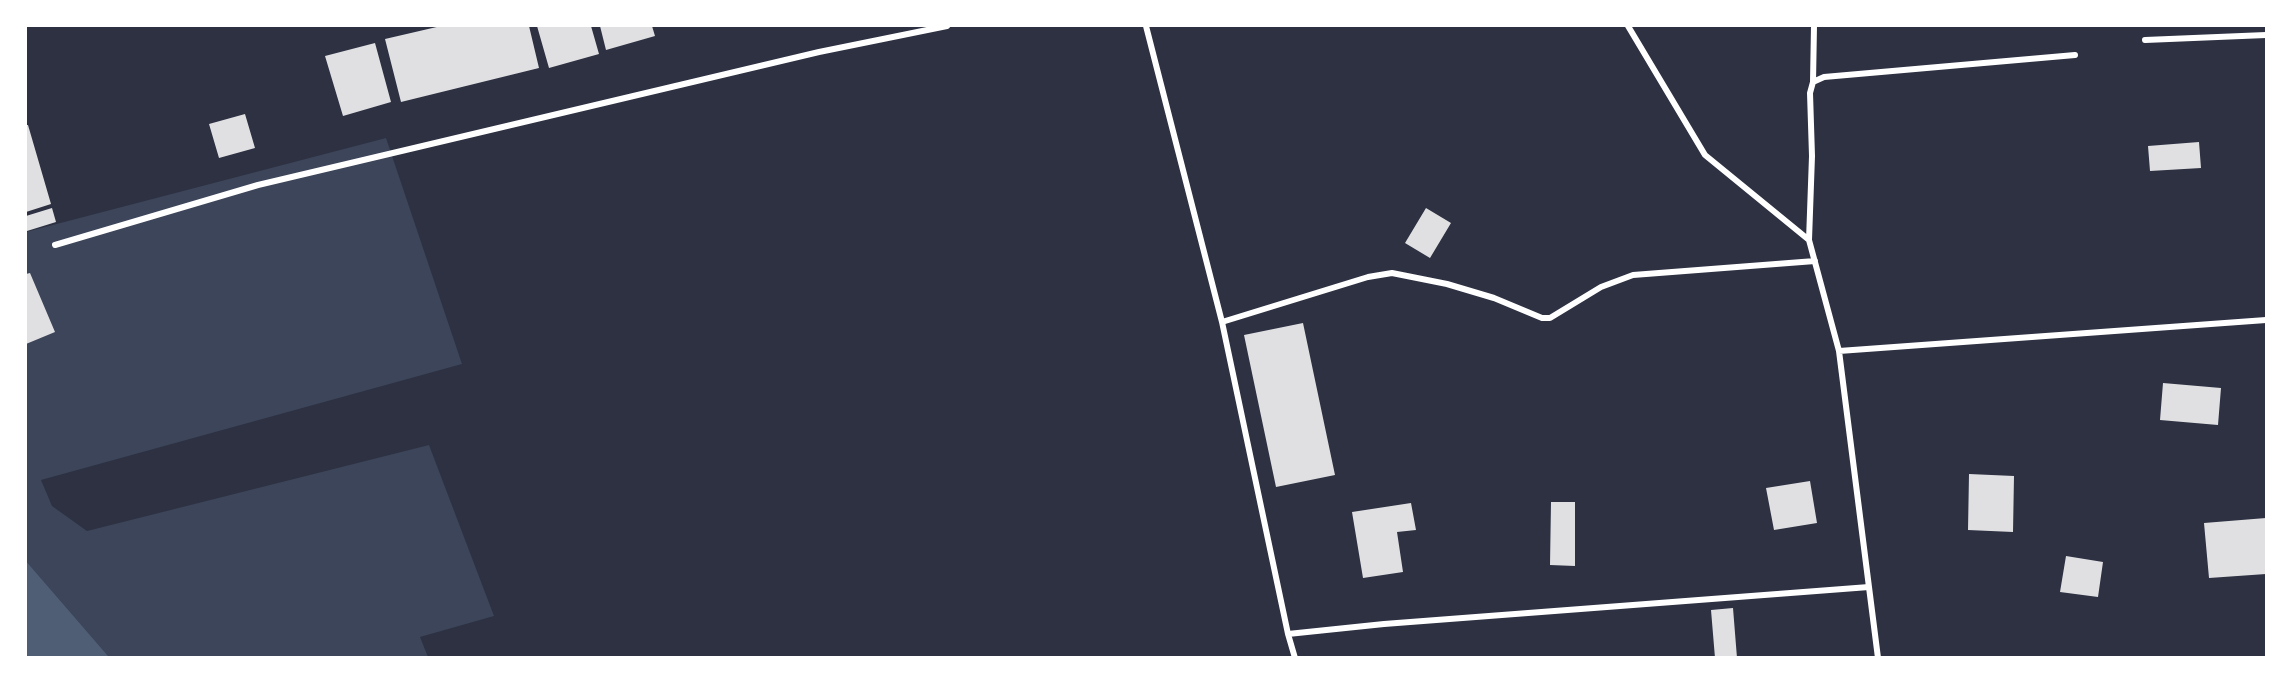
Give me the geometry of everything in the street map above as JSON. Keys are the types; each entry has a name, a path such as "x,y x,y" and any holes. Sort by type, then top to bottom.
{"street":[{"path":"55,245 258,185 819,52 947,26"},
{"path":"1146,26 1222,322 1288,634 1295,657"},
{"path":"1628,26 1705,155 1809,240"},
{"path":"1814,26 1813,82 1810,93 1812,156 1809,240 1839,351 1878,657"},
{"path":"2145,40 2266,35"},
{"path":"1813,82 1824,77 2075,55"},
{"path":"1222,322 1368,277 1392,273 1447,284 1494,298 1542,318 1550,318 1601,287 1633,274 1815,261"},
{"path":"1839,351 2266,320"},
{"path":"1288,634 1384,624 1869,587"}],"shaded area":[{"path":"386,138 462,364 41,480 52,506 87,531 429,445 494,616 420,637 428,657 109,657 26,561 26,232"},
{"path":"26,561 109,657 26,657"}],"building":[{"path":"441,26 529,26 539,68 401,102 385,39"},
{"path":"537,26 591,26 599,54 549,68"},
{"path":"600,26 652,26 655,36 606,50"},
{"path":"375,43 391,102 343,116 325,56"},
{"path":"245,114 255,148 219,158 209,124"},
{"path":"26,125 28,125 51,204 26,212"},
{"path":"2199,142 2201,168 2150,171 2148,146"},
{"path":"52,208 56,222 27,231 26,216"},
{"path":"1426,208 1451,223 1430,258 1405,243"},
{"path":"30,273 55,332 26,344 26,274"},
{"path":"1303,323 1335,475 1276,487 1244,335"},
{"path":"2163,383 2221,388 2218,425 2160,420"},
{"path":"1969,474 2014,476 2013,532 1968,530"},
{"path":"1810,481 1817,523 1774,530 1766,488"},
{"path":"1551,502 1575,502 1575,566 1550,565"},
{"path":"1411,503 1416,530 1397,532 1403,572 1363,578 1352,512"},
{"path":"2266,518 2266,574 2209,578 2204,523"},
{"path":"2066,556 2103,562 2098,597 2060,592"},
{"path":"1733,608 1737,658 1715,658 1711,610"}]}
